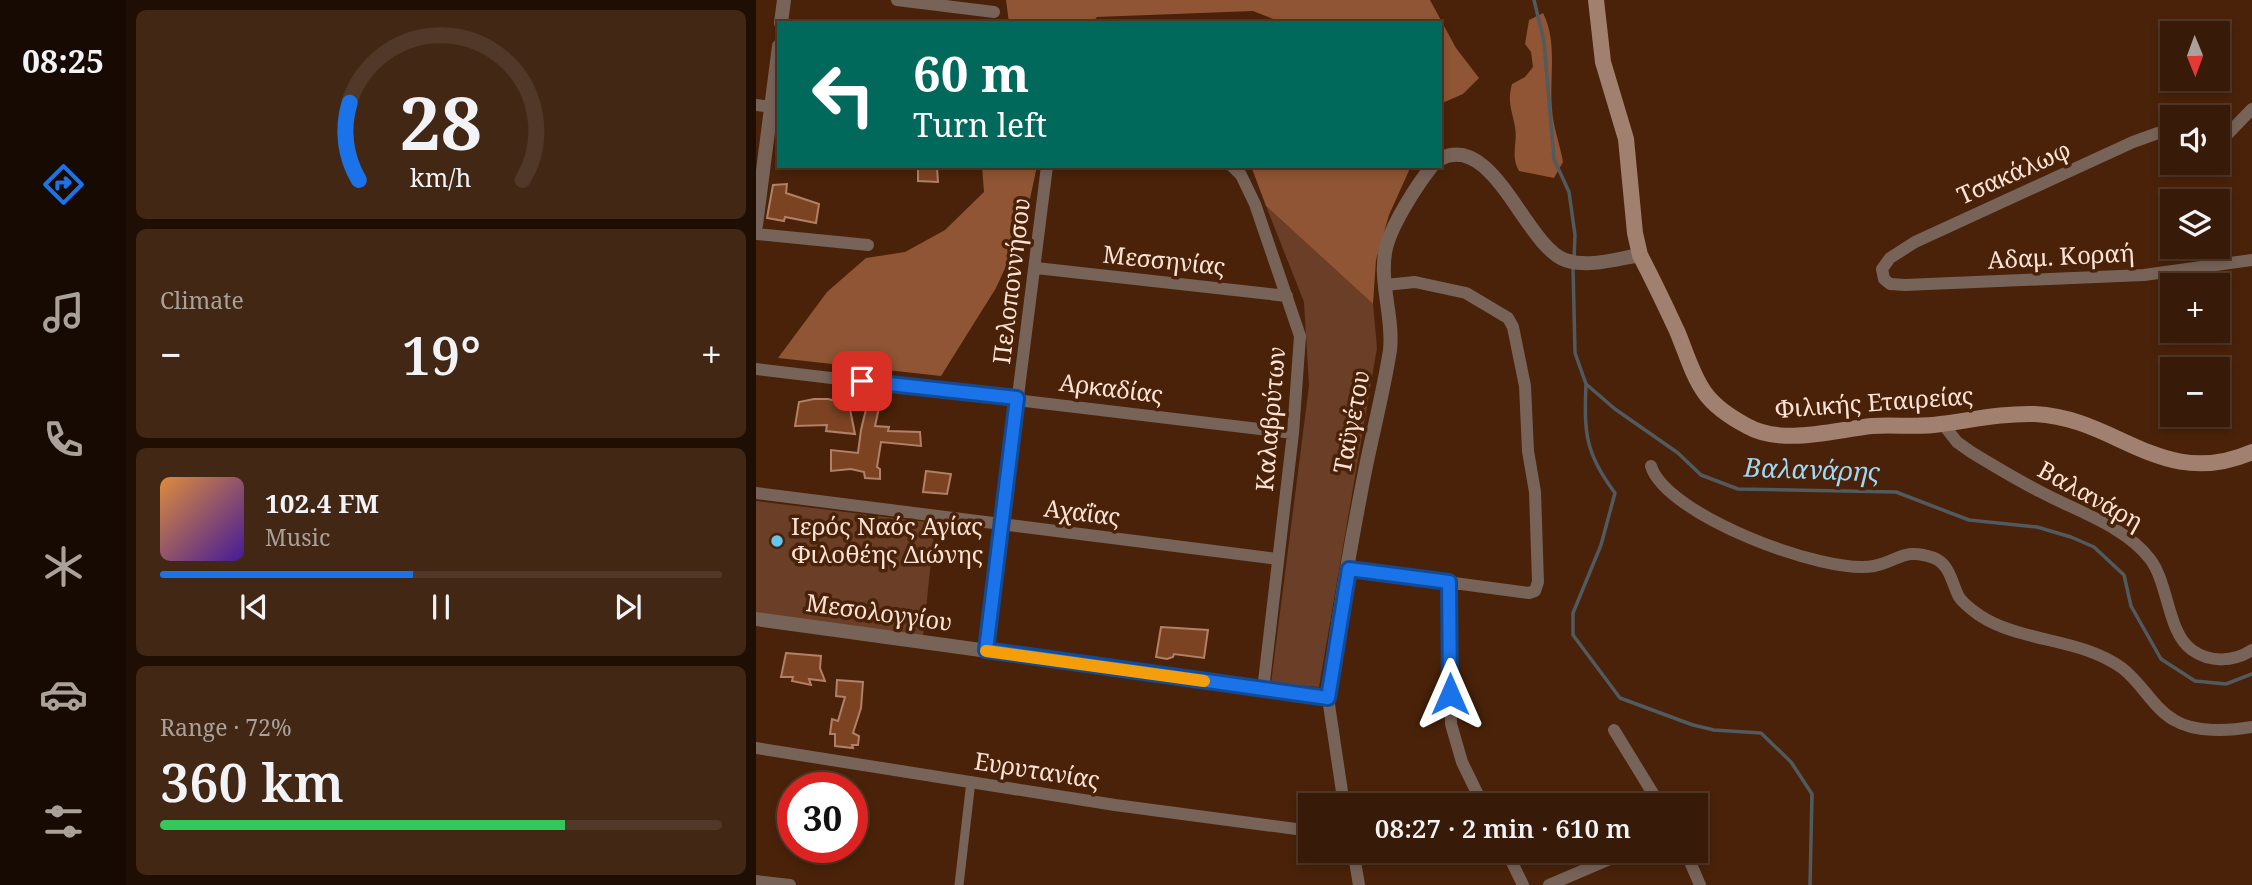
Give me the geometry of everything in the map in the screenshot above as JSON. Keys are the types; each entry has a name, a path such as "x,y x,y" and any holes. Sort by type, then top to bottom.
{"main road":[{"name":"Φιλικής Εταιρείας","path":"1596,0 1603,62 1626,139 1635,233 1640,254 1698,382 1715,403 1748,427 1768,434 1784,435 1876,426 1943,424 2003,415 2035,414 2081,423 2152,453 2192,464 2223,463 2252,452"}],"street":[{"path":"781,21 784,0"},
{"path":"897,0 994,12"},
{"path":"756,225 775,108 777,77"},
{"path":"756,105 775,108"},
{"path":"2230,132 2252,110"},
{"name":"Τσακάλωφ","path":"1882,269 1887,261 1915,242 2015,194 2147,136 2160,135"},
{"path":"1442,158 1449,154 1462,155 1485,168 1519,207 1543,244 1554,254 1567,260 1585,263 1640,254"},
{"name":"Πελοποννήσου","path":"986,650 1047,168"},
{"name":"Καλαβρύτων","path":"1234,168 1241,174 1251,194 1300,336 1293,433 1263,690"},
{"name":"Ταϋγέτου","path":"1328,698 1390,349 1391,320 1385,285 1384,256 1392,231 1431,168"},
{"path":"756,233 869,245"},
{"name":"Αδαμ. Κοραή","path":"1882,269 1887,282 1905,285 2144,275 2252,260"},
{"name":"Μεσσηνίας","path":"1036,268 1287,296"},
{"path":"1349,569 1529,593 1538,587 1535,492 1528,451 1525,386 1513,327 1508,318 1466,293 1415,282 1385,285"},
{"name":"Αρκαδίας","path":"756,369 1293,433"},
{"name":"Βαλανάρη","path":"1943,424 1957,442 1971,452 2134,543 2157,570 2178,633 2192,650 2210,658 2221,659 2235,658 2252,650"},
{"path":"1651,466 1655,479 1679,499 1754,541 1799,557 1830,563 1873,566 1894,557 1920,553 1939,560 1950,573 1960,599 1978,614 1999,626 2070,643 2122,668 2174,720 2202,729 2252,727"},
{"name":"Αχαΐας","path":"756,493 1278,559"},
{"path":"1449,582 1451,724 1462,762 1477,793"},
{"name":"Μεσολογγίου","path":"756,618 1328,698"},
{"path":"1328,698 1342,793"},
{"path":"1614,730 1653,793"},
{"name":"Ευρυτανίας","path":"756,748 1115,805 1298,829"},
{"path":"959,885 971,781"},
{"path":"1355,863 1359,885"},
{"path":"1512,863 1523,885"},
{"path":"1549,885 1601,863"},
{"path":"1691,863 1700,885"},
{"path":"756,881 790,885"}],"shaded area":[{"path":"1006,0 1430,0 1441,21 1278,21 1253,11 1097,17 1094,21 1009,21"},
{"path":"1543,13 1548,24 1552,48 1551,97 1563,162 1554,178 1519,171 1515,160 1516,133 1510,101 1512,84 1525,77 1533,67 1531,52 1525,44 1529,20"},
{"path":"1442,22 1456,48 1479,78 1463,94 1442,103"},
{"path":"982,168 1037,168 1024,227 996,288 941,376 778,358 827,292 866,258 905,252 945,230 984,192"},
{"path":"1252,168 1410,168 1389,215 1376,260 1373,304 1266,206"},
{"path":"1266,206 1373,304 1377,348 1319,687 1271,683 1309,386 1304,302"},
{"path":"756,501 935,523 923,637 756,612"}],"building":[{"path":"918,168 937,168 938,182 918,181"},
{"path":"787,184 786,193 819,204 816,223 785,217 784,221 767,218 773,185"},
{"path":"869,397 881,399 875,426 889,427 888,431 920,432 921,446 881,442 877,467 880,469 880,479 865,478 864,472 851,469 831,471 831,450 858,453"},
{"path":"814,399 849,404 855,434 826,431 827,425 795,426 799,402"},
{"path":"926,471 951,474 947,494 923,492"},
{"path":"1161,627 1208,630 1204,658 1174,654 1167,659 1156,657"},
{"path":"786,653 821,656 820,668 825,681 809,679 811,685 792,681 793,677 781,677"},
{"path":"837,680 863,682 861,708 853,733 859,736 858,745 852,745 853,748 835,746 835,734 830,734 832,719 838,721 845,697 836,696"}],"waterway":[{"name":"Βαλανάρης","path":"1534,0 1544,41 1554,159 1569,192 1575,235 1574,259"},
{"name":"Βαλανάρης","path":"1573,267 1575,353 1586,384 1615,409 1678,453 1701,475 1738,489 1896,492 1969,520 2037,527 2071,537 2094,547 2124,575 2131,606 2161,659 2195,681 2226,684 2252,674"},
{"path":"1586,384 1585,416 1588,442 1598,466 1615,493 1601,545 1573,613 1573,635 1620,698 1693,725 1714,730 1761,733 1791,762 1812,794 1810,885"}],"slow traffic":[{"path":"986,651 1204,681"}],"place":[{"name":"Ιερός Ναός Αγίας Φιλοθέης Διώνης","path":"777,541"}],"route":[{"path":"862,381 1017,398 986,650 1328,698 1334,647 1349,569 1449,582 1450,694"}]}
